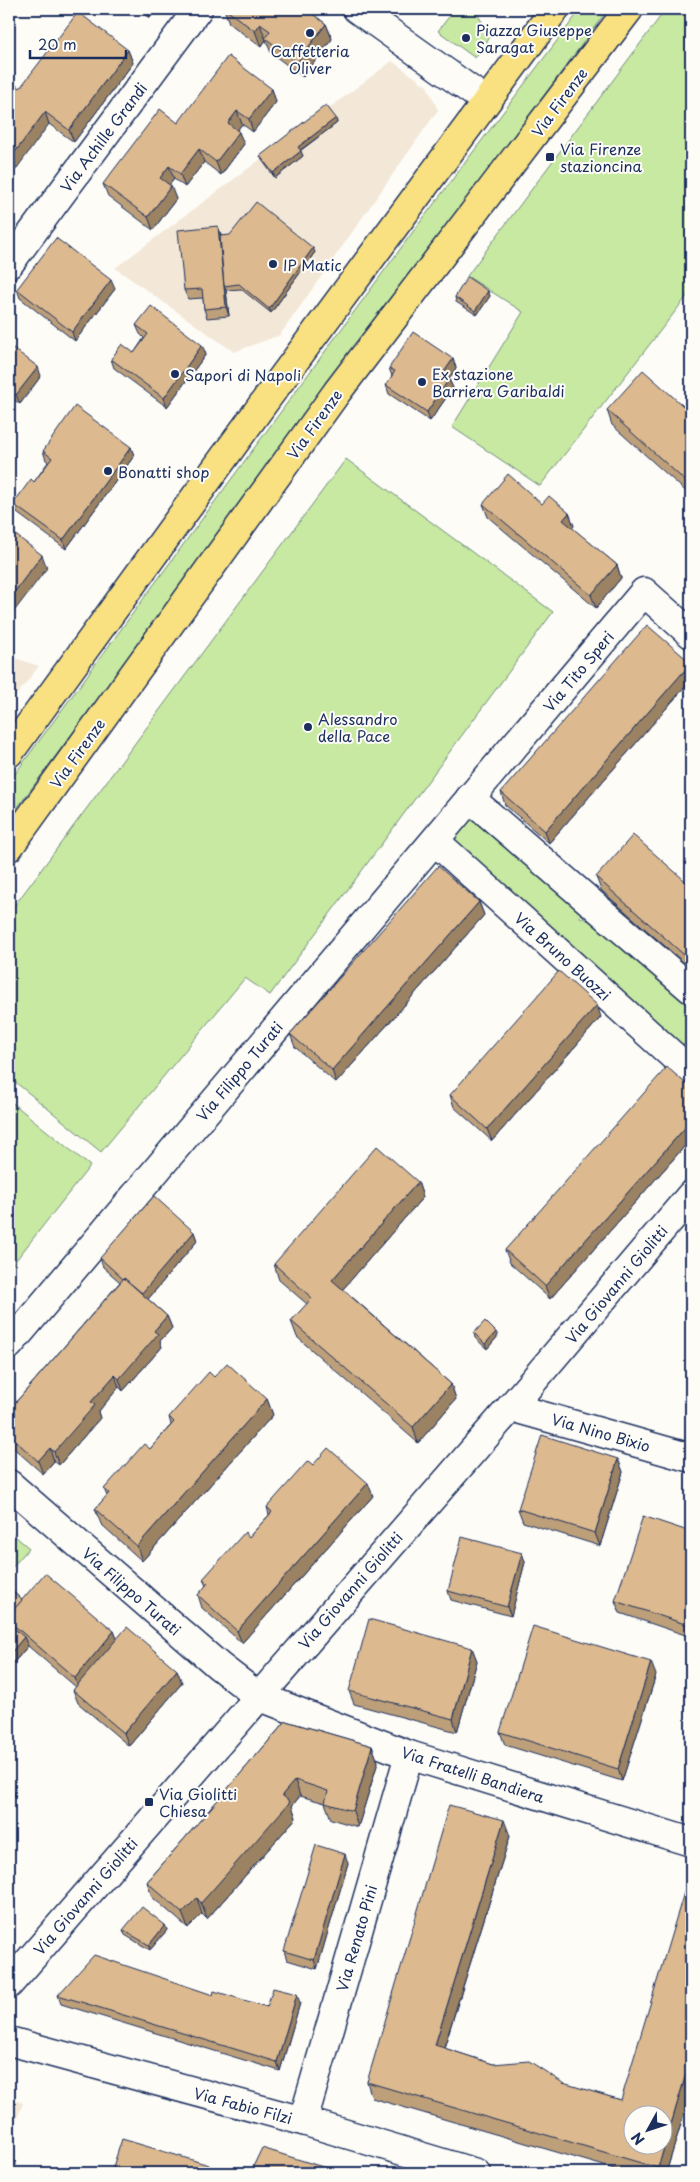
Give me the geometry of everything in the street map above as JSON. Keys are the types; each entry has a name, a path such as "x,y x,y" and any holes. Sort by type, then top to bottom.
{"main road":[{"path":"9,753 555,9"},
{"name":"Via Firenze","path":"9,847 337,392 629,9"}],"street":[{"name":"Via Achille Grandi","path":"9,264 198,9"},
{"path":"357,9 486,101"},
{"name":"Via Tito Speri","path":"470,798 644,592 691,634"},
{"path":"470,798 691,989"},
{"name":"Via Filippo Turati","path":"9,1345 470,798"},
{"name":"Via Bruno Buozzi","path":"435,841 691,1072"},
{"name":"Via Giovanni Giolitti","path":"9,1984 511,1407 691,1195"},
{"name":"Via Nino Bixio","path":"511,1407 691,1458"},
{"name":"Via Filippo Turati","path":"9,1484 219,1666 258,1696"},
{"name":"Via Fratelli Bandiera","path":"258,1696 409,1755 691,1842"},
{"name":"Via Renato Pini","path":"303,2122 409,1755"},
{"name":"Via Fabio Filzi","path":"9,2041 303,2122 476,2173"}],"shaded area":[{"path":"392,61 427,86 438,110 280,335 234,352 115,268"},
{"path":"9,656 39,666 9,705"},
{"path":"9,2098 23,2103 9,2140"}],"green space":[{"path":"455,9 474,9 491,36 475,58 438,31"},
{"path":"581,9 608,9 9,819 9,782 412,233"},
{"path":"666,9 691,9 691,291 540,486 452,427 523,312 467,276"},
{"name":"Alessandro della Pace","path":"346,459 553,612 270,995 245,978 101,1152 9,1077 9,913"},
{"path":"466,802 535,836 549,847 551,862 582,910 580,917 594,923 691,987 691,1068 460,868 447,819"},
{"path":"9,1100 90,1166 9,1269"},
{"path":"9,1531 29,1548 9,1571"}],"building":[{"path":"225,9 306,9 326,24 297,62 265,38 270,31 260,24 255,31"},
{"path":"78,12 128,50 69,130 45,112 9,160 9,80 20,88"},
{"path":"228,56 272,89 249,119 237,111 228,123 239,132 216,162 199,149 180,174 169,166 160,178 171,186 148,217 103,184 160,109 178,123"},
{"path":"326,105 336,118 298,147 301,151 273,173 260,156"},
{"path":"256,202 313,248 269,309 239,284 224,286 220,236 230,235"},
{"path":"218,226 226,307 204,309 202,289 184,290 178,230"},
{"path":"56,238 111,280 72,332 17,289"},
{"path":"467,277 488,291 475,311 455,297"},
{"path":"151,306 202,345 164,398 111,359 122,344 134,353 148,334 136,325"},
{"name":"Ex stazione Barriera Garibaldi","path":"413,332 453,359 442,375 449,379 427,412 386,385 395,371 389,368"},
{"path":"9,345 38,367 16,395 9,389"},
{"path":"643,370 691,413 691,486 607,410"},
{"path":"75,406 131,447 63,540 13,504 31,479 34,482 52,458 43,451"},
{"path":"508,474 542,504 549,496 569,513 563,520 617,565 591,595 483,504"},
{"path":"9,530 42,555 9,599"},
{"path":"647,625 691,663 545,831 501,792"},
{"path":"633,835 691,886 691,961 596,877"},
{"path":"438,866 479,902 332,1070 290,1034"},
{"path":"559,971 597,1005 487,1129 450,1095"},
{"path":"667,1067 691,1088 691,1121 545,1286 505,1250"},
{"path":"377,1146 418,1182 332,1280 451,1384 413,1427 291,1321 312,1298 274,1264"},
{"path":"154,1196 194,1232 142,1293 100,1258"},
{"path":"124,1278 167,1316 154,1331 158,1334 119,1379 115,1375 91,1402 95,1405 54,1452 50,1448 38,1461 9,1435 9,1410"},
{"path":"485,1321 496,1332 485,1344 474,1333"},
{"path":"227,1363 267,1399 137,1546 95,1509 109,1493 104,1489 144,1444 150,1449 174,1422 169,1417 209,1372 214,1377"},
{"path":"542,1435 618,1459 595,1533 518,1509"},
{"path":"328,1448 368,1483 237,1631 198,1595 208,1583 203,1579 245,1532 249,1537 272,1512 267,1507 308,1461 313,1465"},
{"path":"643,1516 691,1532 691,1626 615,1601"},
{"path":"462,1537 522,1553 507,1607 448,1591"},
{"path":"45,1573 114,1631 75,1678 9,1621 9,1615"},
{"path":"9,1588 22,1600 9,1615"},
{"path":"369,1619 472,1648 453,1719 349,1691"},
{"path":"9,1624 24,1637 9,1655"},
{"path":"533,1626 651,1662 618,1769 500,1732"},
{"path":"127,1627 177,1670 124,1733 73,1690"},
{"path":"286,1721 372,1746 353,1811 325,1803 328,1791 295,1780 282,1795 290,1802 201,1903 197,1898 182,1913 147,1882"},
{"path":"691,1772 691,1788 686,1787"},
{"path":"449,1805 504,1820 435,2045 493,2064 529,2061 563,2083 621,2100 689,1876 691,1876 691,2057 672,2121 672,2104 622,2104 622,2154 662,2154 658,2168 367,2082"},
{"path":"316,1845 345,1854 314,1960 284,1951"},
{"path":"142,1907 165,1925 149,1945 123,1930"},
{"path":"94,1955 213,1995 214,1991 267,2007 273,1988 297,1994 277,2062 58,1995"},
{"path":"122,2139 209,2165 205,2173 111,2173"},
{"path":"262,2148 342,2173 250,2173"}],"place":[{"name":"Caffetteria Oliver","path":"310,33"},
{"name":"Piazza Giuseppe Saragat","path":"466,38"},
{"name":"Via Firenze stazioncina","path":"550,157"},
{"name":"IP Matic","path":"273,264"},
{"name":"Sapori di Napoli","path":"175,374"},
{"name":"Ex stazione Barriera Garibaldi","path":"422,382"},
{"name":"Bonatti shop","path":"108,471"},
{"name":"Alessandro della Pace","path":"308,727"},
{"name":"Via Giolitti Chiesa","path":"149,1802"}]}
